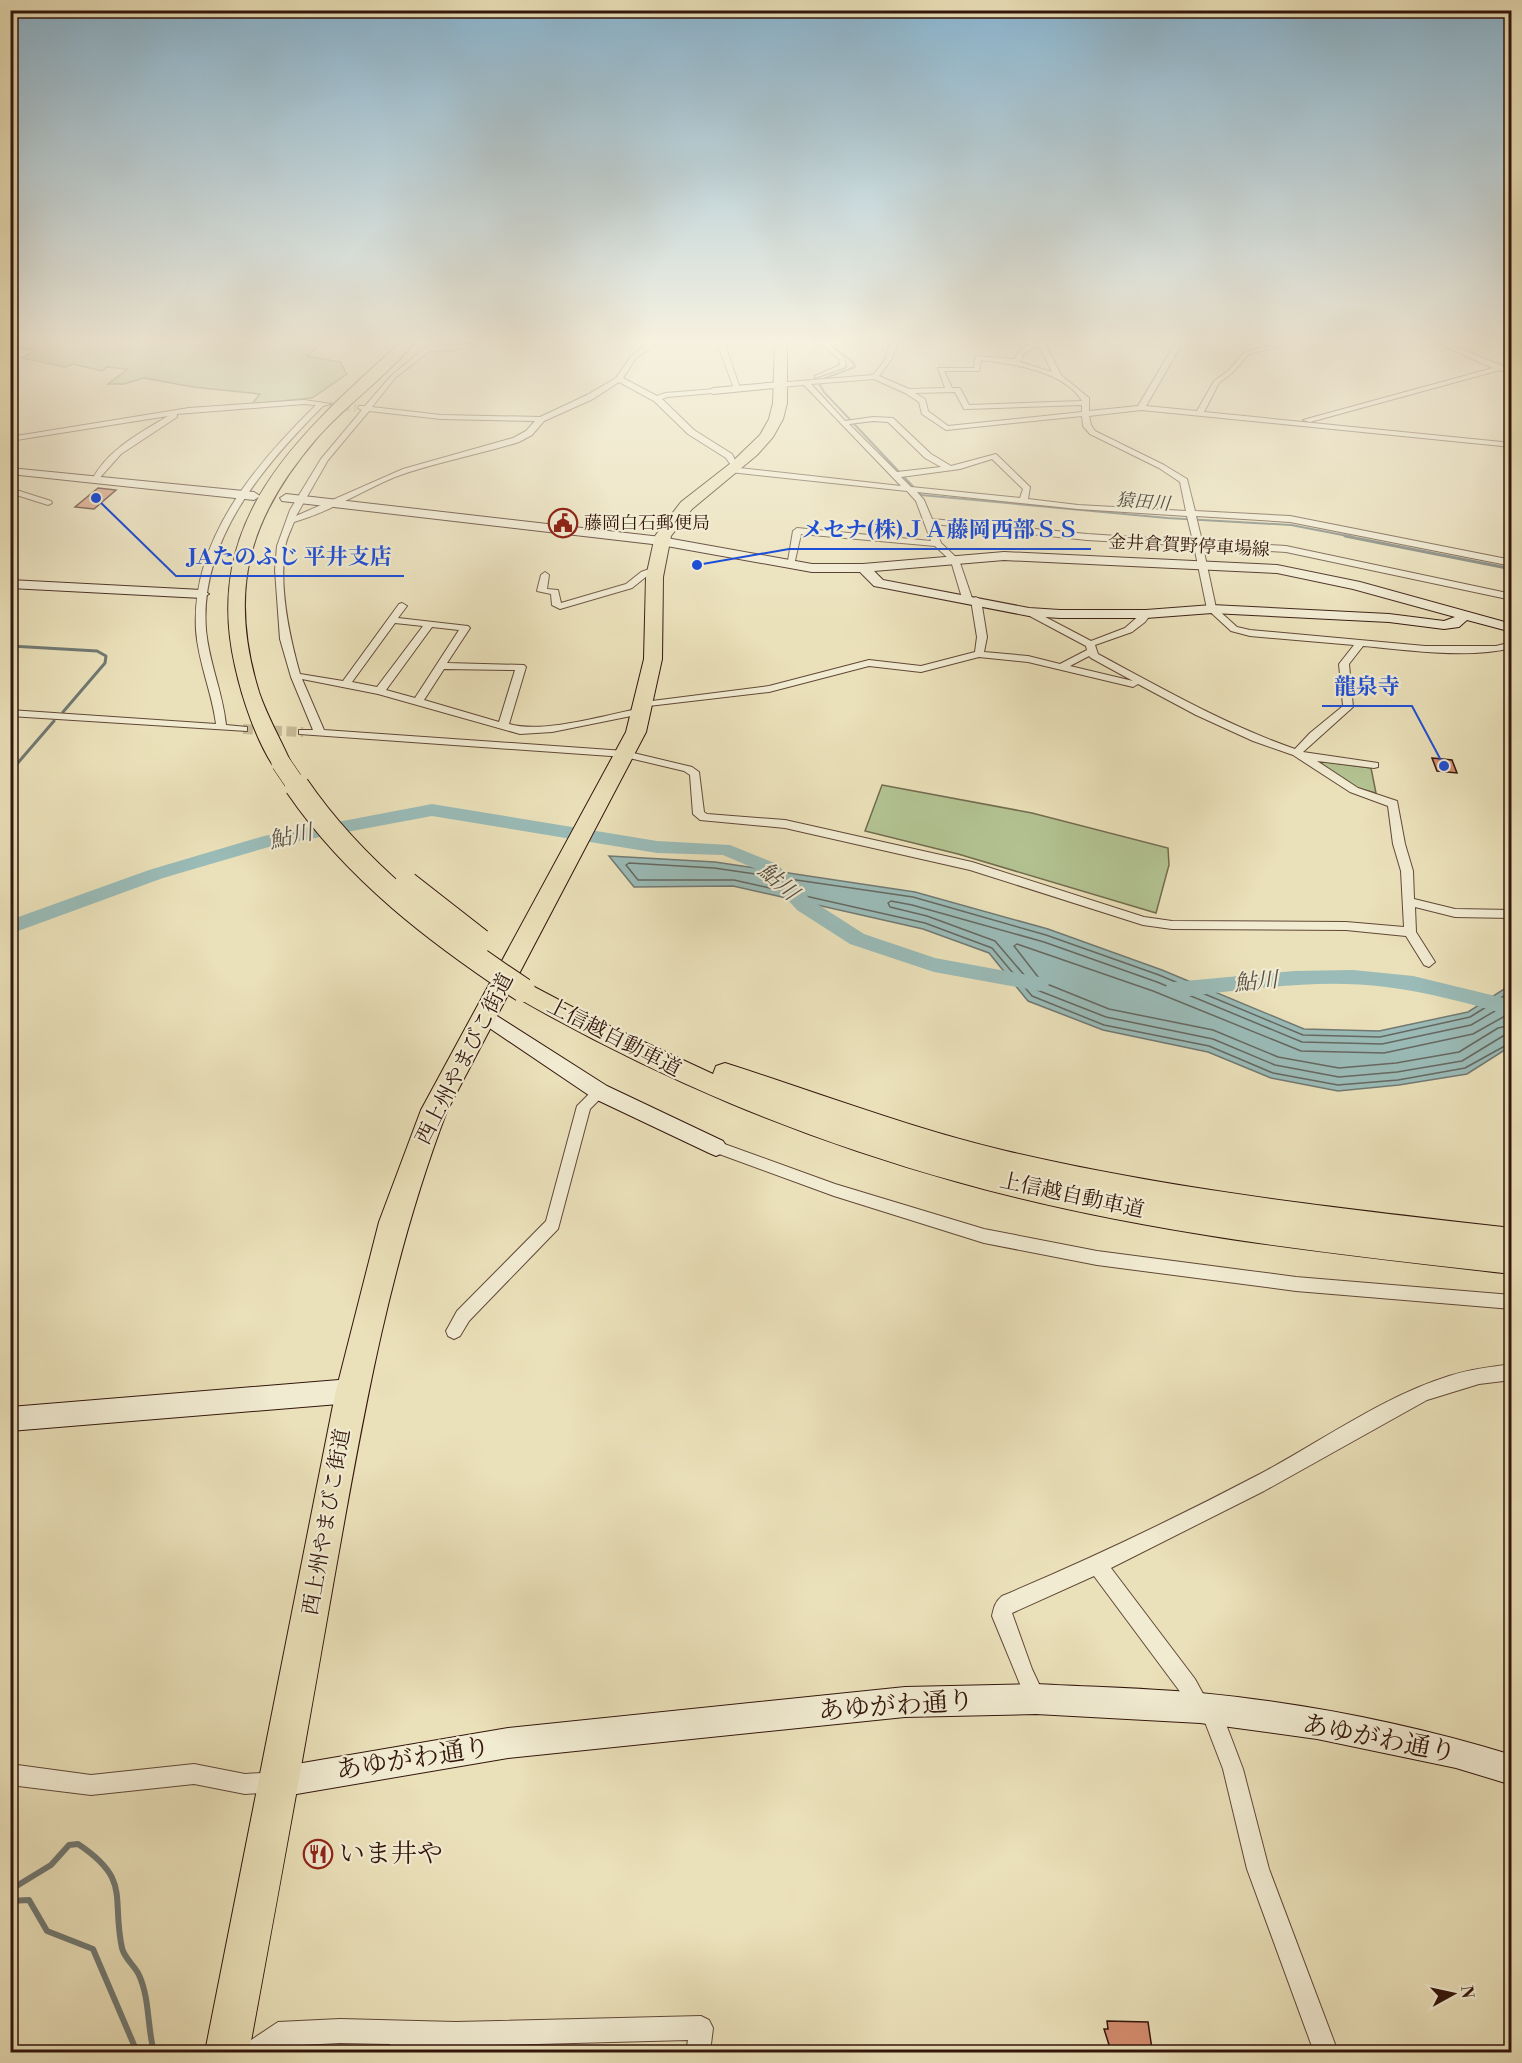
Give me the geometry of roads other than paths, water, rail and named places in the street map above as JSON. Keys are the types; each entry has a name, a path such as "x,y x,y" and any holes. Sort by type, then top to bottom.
{"highway":[{"name":"上信越自動車道","path":"309,438 296,452 261,503 241,555 234,592 238,654 250,698 291,763 315,812 366,869 433,928 528,983 606,1037 702,1083 829,1131 953,1169 1040,1191 1188,1219 1512,1261"},
{"name":"上信越自動車道","path":"291,763 266,694 254,651 249,611 254,555 274,503 306,454 321,438"},
{"name":"西上州やまびこ街道","path":"227,2052 351,1391 390,1227 410,1167 434,1110 625,754 643,708 654,648 656,570 661,541 677,516 734,468 756,448 763,438"},
{"name":"上信越自動車道","path":"528,983 714,1069 839,1116 972,1155 1067,1177 1191,1200 1512,1241"}],"street":[{"path":"96,480 98,471 138,438"},
{"path":"221,727 203,646 202,594 221,535 279,446 287,438"},
{"path":"320,734 296,677 285,639 279,570 280,546 300,500 325,459 342,438"},
{"path":"290,520 306,516 399,472 519,438"},
{"path":"701,438 729,456 734,468 1023,502 1290,519 1512,563"},
{"path":"862,438 920,500 937,544 955,560 984,636 979,654"},
{"path":"909,438 928,456 949,468"},
{"path":"1100,438 1157,462 1184,481 1212,609 1241,632 1360,644 1479,650 1512,645"},
{"path":"1450,438 1512,445"},
{"path":"897,475 960,467 993,456 1027,489 1023,502"},
{"path":"10,471 249,495"},
{"path":"10,490 48,503"},
{"name":"金井倉賀野停車場線","path":"286,498 661,541 790,565 863,568 1004,556 1276,569 1314,575 1512,628"},
{"path":"927,520 1087,537 1286,549 1512,597"},
{"path":"790,565 797,531 937,544"},
{"path":"863,568 879,583 1029,612 1146,614 1212,609 1379,618 1444,625 1454,624 1465,615"},
{"path":"544,575 542,591 555,592 557,605 560,606 629,586 644,574 656,570"},
{"path":"10,584 202,594"},
{"path":"346,684 402,606"},
{"path":"1029,612 1091,648 1094,656 1148,687 1257,739 1300,755 1354,790 1393,804 1399,844 1407,871 1410,932 1429,962"},
{"path":"1063,666 1091,648 1142,622 1146,614"},
{"path":"393,620 465,628 418,701"},
{"path":"380,691 430,624"},
{"path":"1300,755 1314,735 1348,707 1344,664 1360,644"},
{"path":"296,677 306,675 380,691 503,726 530,731 643,708 769,689 869,663 921,669 979,654 1063,666 1148,687"},
{"path":"441,666 521,667 503,726"},
{"path":"10,713 243,729"},
{"path":"303,732 625,754 688,770 695,774 697,807 699,814 704,817 784,824 972,866 1143,921 1172,925 1347,926 1410,932"},
{"path":"1300,755 1374,765"},
{"path":"1407,901 1455,914 1512,914"},
{"path":"486,1016 497,1021 571,1075 600,1092 716,1147 834,1190 995,1239 1097,1258 1296,1284 1512,1302"},
{"path":"454,1331 463,1316 553,1224 584,1106 600,1092"},
{"path":"1036,1699 1002,1616 1003,1608 1010,1603 1098,1566 1301,1462 1405,1399 1460,1379 1512,1372"},
{"path":"10,1419 351,1391"},
{"path":"1098,1566 1206,1709 1233,1769 1258,1869 1326,2052"},
{"name":"あゆがわ通り","path":"279,1782 508,1743 905,1702 1036,1699 1206,1709 1317,1724 1456,1753 1512,1770"},
{"path":"10,1774 91,1785 194,1774 245,1784 279,1782"},
{"path":"253,2052 278,2034 340,2031 402,2043 702,2028 698,2052"}],"water":[{"path":"609,856 715,862 915,892 1048,929 1162,970 1304,1029 1379,1031 1468,1012 1506,988 1511,981 1511,1046 1467,1074 1399,1085 1338,1091 1271,1078 1208,1052 1103,1030 1028,1001 989,953 923,929 733,886 634,887"}],"waterway":[{"name":"猿田川","path":"868,438 921,495 1167,518 1291,525 1353,537"},
{"name":"猿田川","path":"1345,536 1512,569"},
{"path":"11,646 97,651 106,656 105,663 63,712"},
{"path":"10,772 54,721"},
{"name":"鮎川","path":"10,927 156,874 270,840 432,810 657,847 724,849 770,868 804,905 857,939 934,965 1039,984"},
{"path":"10,912 16,925"},
{"name":"鮎川","path":"1174,990 1294,978 1353,977 1413,983 1512,1008"},
{"path":"10,1890 51,1865 69,1845 78,1844 106,1868 113,1879 116,1890 122,1948 143,1984 154,2052"},
{"path":"10,1901 29,1900 47,1931 93,1949 137,2052"}],"tunnel":[{"path":"243,729 303,732"}],"place":[{"name":"JAたのふじ 平井支店","path":"96,498"},
{"name":"藤岡白石郵便局","path":"563,523"},
{"name":"メセナ(株)ＪＡ藤岡西部ＳＳ","path":"697,565"},
{"name":"龍泉寺","path":"1444,766"},
{"name":"いま井や","path":"318,1854"}]}
